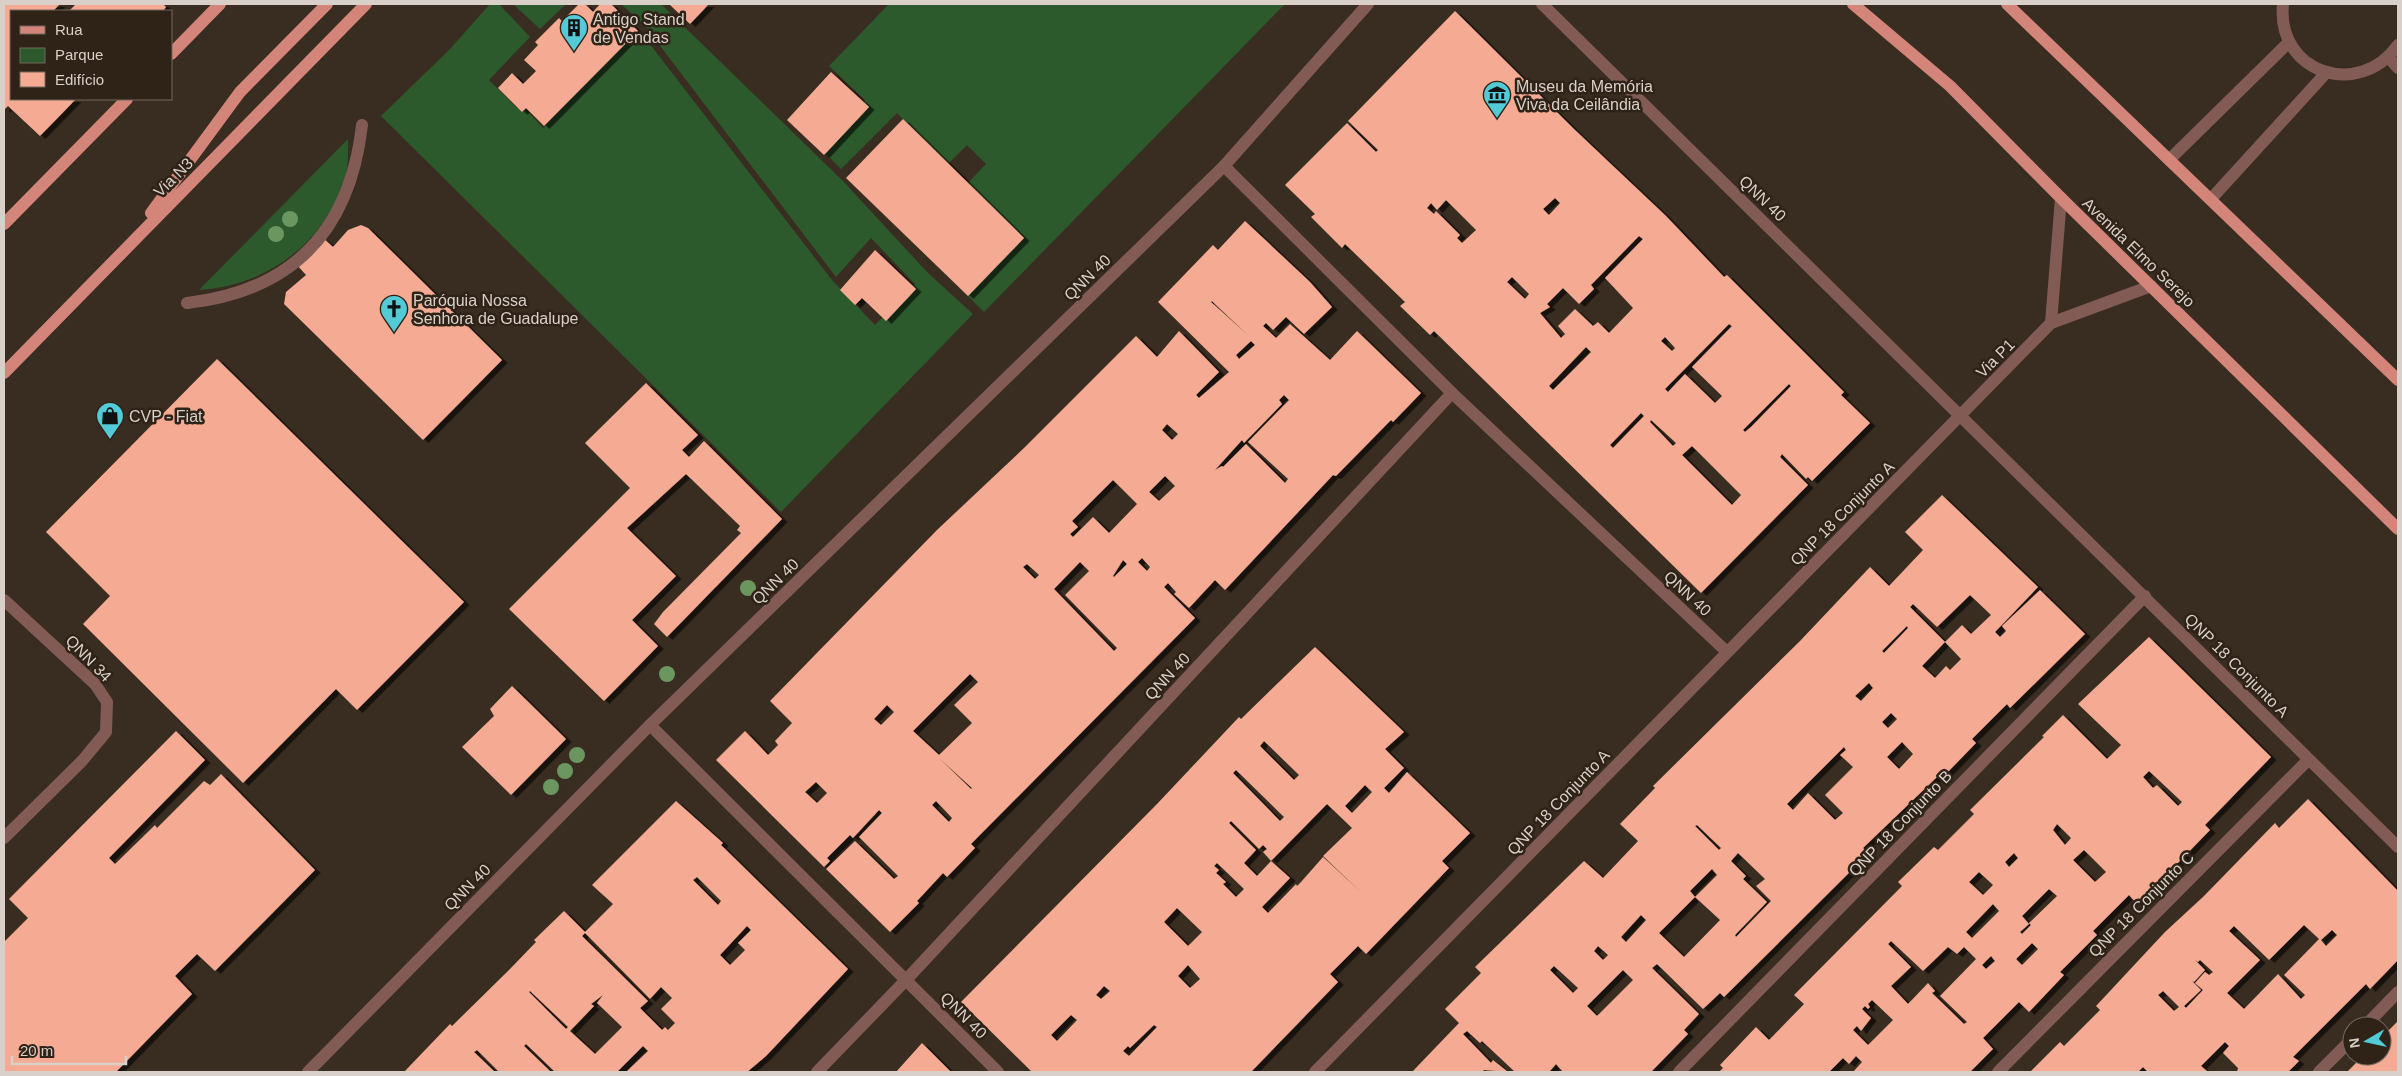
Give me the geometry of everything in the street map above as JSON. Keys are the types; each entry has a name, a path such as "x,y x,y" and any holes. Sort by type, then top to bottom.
{"main road":[{"path":"172,53 220,4"},
{"path":"126,248 240,92 327,4"},
{"name":"Via N3","path":"4,373 366,4"},
{"name":"Avenida Elmo Serejo","path":"1852,4 1950,86 2061,198 2398,529"},
{"path":"2008,4 2398,380"},
{"path":"4,224 126,100"}],"street":[{"name":"QNN 40","path":"308,1072 650,725 1224,166 1368,4"},
{"name":"QNN 40","path":"1542,4 1961,415"},
{"path":"2283,4 2282,19 2289,42 2304,62 2326,73 2360,74 2389,58 2398,45"},
{"path":"2170,159 2289,42"},
{"path":"2389,58 2398,68"},
{"path":"2212,199 2326,73"},
{"path":"187,303 214,300 240,293 265,282 288,268 309,250 341,206 352,180 362,125"},
{"name":"QNN 40","path":"1224,166 1452,393 1727,652"},
{"path":"2051,322 2061,198"},
{"name":"Via P1","path":"1961,415 2051,322 2152,286"},
{"name":"QNN 40","path":"817,1072 906,980 1452,393"},
{"name":"QNP 18 Conjunto A","path":"1315,1072 1961,415 2398,847"},
{"name":"QNP 18 Conjunto B","path":"1679,1072 2145,596"},
{"name":"QNN 34","path":"4,600 95,684 107,702 106,732 82,761 4,838"},
{"name":"QNN 40","path":"650,725 998,1072"},
{"name":"QNP 18 Conjunto C","path":"1998,1072 2308,760"},
{"path":"2375,1016 2398,992"},
{"path":"2319,1072 2342,1049"}],"green space":[{"path":"490,4 499,4 530,37 489,80 517,108 521,104 543,128 639,30 832,280 875,325 915,284 871,238 836,277 645,26 621,4 661,4 843,181 927,272 973,314 781,512 381,116 450,49"},
{"path":"513,4 566,4 540,29"},
{"path":"889,4 1285,4 984,312 964,292 967,184 986,164 967,145 948,164 897,113 841,169 822,150 865,100 829,66"},
{"path":"348,139 347,166 344,181 334,204 322,224 306,243 268,271 223,287 199,290"}],"building":[{"path":"4,4 60,4 54,10 10,10 10,100 75,100 40,136 8,106 4,110"},
{"path":"76,4 163,4 166,7 164,10 70,10"},
{"name":"Antigo Stand de Vendas","path":"579,4 585,4 593,12 600,4 611,4 638,31 544,126 526,108 522,112 498,88 512,73 523,84 536,71 524,60 538,45 535,42 559,18 562,21"},
{"path":"669,4 709,4 690,24"},
{"path":"1455,11 1575,130 1666,216 1724,277 1727,275 1844,392 1841,395 1870,423 1812,481 1808,477 1806,479 1782,454 1780,457 1808,485 1701,593 1434,331 1430,335 1400,306 1405,302 1345,244 1342,248 1311,217 1315,214 1285,185 1347,123 1376,152 1378,150 1348,121","holes":["1555,198 1560,203 1549,215 1543,209","1446,200 1476,230 1462,243 1457,238 1460,235 1436,211 1434,214 1427,208 1431,203 1437,210","1639,236 1643,239 1605,278 1633,308 1609,333 1598,322 1593,326 1575,309 1558,326 1565,334 1561,338 1540,313 1550,307 1547,304 1563,288 1579,304 1594,289 1591,285","1512,277 1529,294 1525,299 1507,282","1729,324 1732,326 1692,367 1722,396 1715,403 1685,374 1668,392 1665,389","1665,337 1675,348 1672,351 1661,341","1586,347 1591,352 1553,390 1549,386","1789,384 1791,386 1745,432 1743,430","1641,413 1644,416 1613,448 1610,445","1651,420 1676,443 1673,446 1650,422","1692,446 1741,495 1732,505 1682,455"]},
{"path":"831,72 869,107 824,155 787,120"},
{"path":"903,119 1024,238 968,296 846,178"},
{"path":"1245,221 1310,282 1332,307 1304,334 1286,317 1273,330 1266,323 1263,326 1276,338 1290,324 1330,360 1357,331 1421,393 1393,422 1391,420 1336,476 1333,475 1225,590 1215,580 1189,608 1174,594 1176,592 1168,583 1164,587 1195,618 971,844 975,848 947,877 943,873 917,901 919,903 890,932 826,869 855,841 894,879 898,876 859,837 882,813 879,810 853,838 850,835 827,858 830,861 824,867 716,760 745,731 768,755 778,745 775,741 792,723 770,701 937,530 1024,448 1136,336 1157,357 1179,331 1219,372 1196,395 1199,398 1229,372 1158,302 1213,245 1218,250","holes":["1212,301 1249,336 1211,302","1251,341 1255,345 1239,359 1236,355","1284,395 1289,400 1248,442 1288,479 1285,483 1246,444 1223,467 1215,470 1242,440 1244,443 1282,404 1279,400","1167,424 1178,434 1172,440 1162,430","1165,476 1175,486 1159,501 1149,492","1113,480 1137,504 1109,533 1093,517 1073,537 1070,534 1078,527 1072,521","1142,558 1150,567 1147,571 1138,562","1123,560 1127,564 1114,577 1113,576","1080,562 1089,571 1065,595 1117,648 1114,651 1054,589","1027,564 1039,575 1035,579 1023,567","970,674 978,682 954,705 972,723 939,755 913,731","887,705 894,712 881,725 874,719","939,758 972,788 971,789","816,782 827,793 817,803 805,792","936,801 952,818 949,822 932,805"]},
{"name":"Paróquia Nossa Senhora de Guadalupe","path":"361,225 368,228 502,360 423,440 284,304 286,292 306,275 297,265 323,238 333,247 348,230"},
{"path":"875,250 916,289 886,321 862,298 855,305 840,290"},
{"path":"217,359 464,602 357,710 336,689 243,783 83,624 110,596 46,532"},
{"path":"646,383 698,435 682,450 689,457 704,441 782,519 667,637 654,624 663,612 741,533 737,530 740,526 686,474 627,528 676,576 632,620 658,646 604,701 509,609 630,488 585,443"},
{"path":"1942,495 2038,587 1995,632 2000,637 2006,631 2002,626 2040,590 2085,634 2010,708 2007,704 1972,739 1976,743 1940,780 1937,777 1863,848 1869,853 1724,997 1720,993 1703,1009 1657,964 1652,968 1699,1014 1684,1030 1688,1034 1651,1072 1563,1072 1556,1064 1551,1072 1515,1072 1482,1041 1480,1043 1467,1031 1463,1034 1491,1063 1493,1060 1508,1072 1484,1070 1482,1072 1412,1072 1459,1023 1445,1009 1481,973 1475,967 1584,861 1603,878 1638,841 1620,824 1655,788 1653,786 1800,641 1870,567 1889,586 1923,550 1905,532","holes":["1970,595 1991,615 1971,634 1962,625 1945,642 1910,607 1913,604 1937,627","1907,626 1908,628 1884,653 1882,651","1945,642 1961,659 1950,670 1946,666 1935,678 1922,666","1869,683 1873,688 1861,701 1855,696","1891,713 1897,719 1888,728 1882,722","1902,742 1913,754 1899,769 1887,757","1844,747 1846,750 1840,755 1853,767 1825,795 1843,813 1835,820 1808,793 1793,810 1787,804","1697,825 1721,848 1719,850 1695,826","1738,853 1765,879 1756,886 1771,901 1736,937 1735,935 1767,902 1743,879 1746,876 1731,861","1712,869 1717,875 1695,897 1690,891","1695,897 1720,920 1684,957 1659,933","1641,915 1646,920 1626,942 1621,937","1598,946 1608,955 1603,960 1594,951","1554,966 1578,988 1573,993 1550,970","1623,970 1633,980 1597,1016 1587,1006"]},
{"path":"2149,637 2271,757 2205,825 2210,830 2137,904 2129,895 2093,931 2097,935 2060,972 2064,975 2029,1012 2019,1002 1983,1038 1993,1049 1970,1072 1853,1072 1862,1062 1856,1056 1849,1064 1843,1058 1829,1072 1719,1072 1723,1068 1720,1065 1756,1027 1769,1040 1804,1004 1794,995 1902,886 1898,882 1934,847 1938,850 1974,814 1970,810 2044,737 2042,736 2063,715 2107,759 2121,745 2078,704","holes":["2149,771 2182,802 2178,806 2157,785 2153,788 2143,777","2057,824 2071,838 2065,845 2053,830","2084,850 2106,872 2095,882 2073,860","2014,853 2018,858 2009,867 2005,862","1979,872 1993,885 1983,895 1969,882","2049,889 2057,896 2029,923 2031,925 2022,934 2020,932 2029,924 2022,916","1993,904 1999,911 1972,938 1966,932","1891,941 1923,971 1948,947 1957,954 1964,947 1976,959 1940,996 1967,1022 1964,1024 1932,993 1935,991 1928,983 1908,1004 1891,986 1911,967 1888,944","2032,943 2038,949 2022,965 2016,959","1991,956 1995,961 1986,969 1982,965","1872,1000 1893,1020 1868,1045 1853,1030 1857,1026 1861,1031 1871,1018 1862,1009 1865,1006 1868,1009 1870,1007 1868,1004"]},
{"path":"1315,647 1404,732 1385,749 1404,768 1384,788 1389,793 1407,772 1470,833 1442,861 1449,868 1366,954 1358,946 1330,974 1338,982 1251,1072 1032,1072 961,1002 1157,804 1239,717 1241,719","holes":["1264,741 1299,775 1294,780 1260,746","1236,770 1284,817 1280,821 1233,773","1365,785 1372,792 1352,813 1345,806","1327,804 1352,828 1323,856 1363,894 1323,857 1301,882 1297,886 1296,884 1268,913 1262,907 1290,878 1271,861","1231,821 1259,849 1263,845 1267,849 1263,852 1271,861 1257,876 1244,863 1256,850 1229,823","1217,863 1244,889 1236,897 1223,884 1226,882 1216,873 1219,870 1214,866","1177,908 1202,932 1188,946 1164,922","1188,965 1200,979 1190,988 1178,976","1104,986 1110,991 1101,999 1096,995","1071,1015 1077,1020 1057,1041 1051,1035","1154,1025 1157,1027 1129,1056 1123,1051 1128,1046 1130,1048"]},
{"path":"512,686 566,739 511,795 462,747 494,716 490,709"},
{"path":"176,731 205,760 109,858 115,864 155,825 157,828 204,781 210,785 221,774 315,870 215,971 197,954 175,976 192,994 116,1072 4,1072 4,942 28,918 9,899"},
{"path":"2308,799 2398,891 2398,960 2370,989 2366,984 2293,1057 2299,1061 2288,1072 2237,1072 2238,1068 2223,1053 2229,1046 2225,1042 2201,1066 2208,1072 2148,1072 2143,1067 2138,1072 2030,1072 2060,1042 2064,1046 2100,1010 2096,1006 2165,932 2204,896 2275,823 2279,828","holes":["2304,925 2319,939 2284,975 2305,995 2301,999 2278,974 2244,1009 2227,993 2260,960 2229,931 2234,926 2269,960","2332,930 2337,935 2326,946 2321,940","2195,960 2198,962 2200,960 2213,972 2209,975 2205,972 2195,983 2203,990 2186,1008 2184,1006 2201,990 2192,981 2194,982 2205,970","2163,991 2179,1007 2174,1011 2158,995"]},
{"path":"676,801 723,843 721,845 848,969 766,1056 747,1072 626,1072 648,1051 643,1046 617,1072 555,1072 526,1044 524,1046 551,1072 499,1072 477,1050 474,1052 495,1072 404,1072 450,1024 452,1026 509,970 536,942 534,940 564,911 585,932 613,904 592,885","holes":["697,877 721,901 718,905 693,880","747,926 751,930 738,943 745,950 730,965 720,955","585,933 650,999 661,987 672,998 661,1009 675,1023 668,1030 665,1027 662,1030 640,1008 648,1001 582,936","530,991 568,1027 566,1029 529,992","603,995 597,1003 622,1027 595,1054 570,1031 594,1006 591,1004"]},
{"path":"2398,1021 2398,1072 2347,1072 2353,1066 2392,1066 2392,1027"},
{"path":"922,1043 951,1072 896,1072"}],"place":[{"name":"Antigo Stand de Vendas","path":"574,52"},
{"name":"Museu da Memória Viva da Ceilândia","path":"1497,119"},
{"name":"Paróquia Nossa Senhora de Guadalupe","path":"394,333"},
{"name":"CVP - Fiat","path":"110,440"}]}
